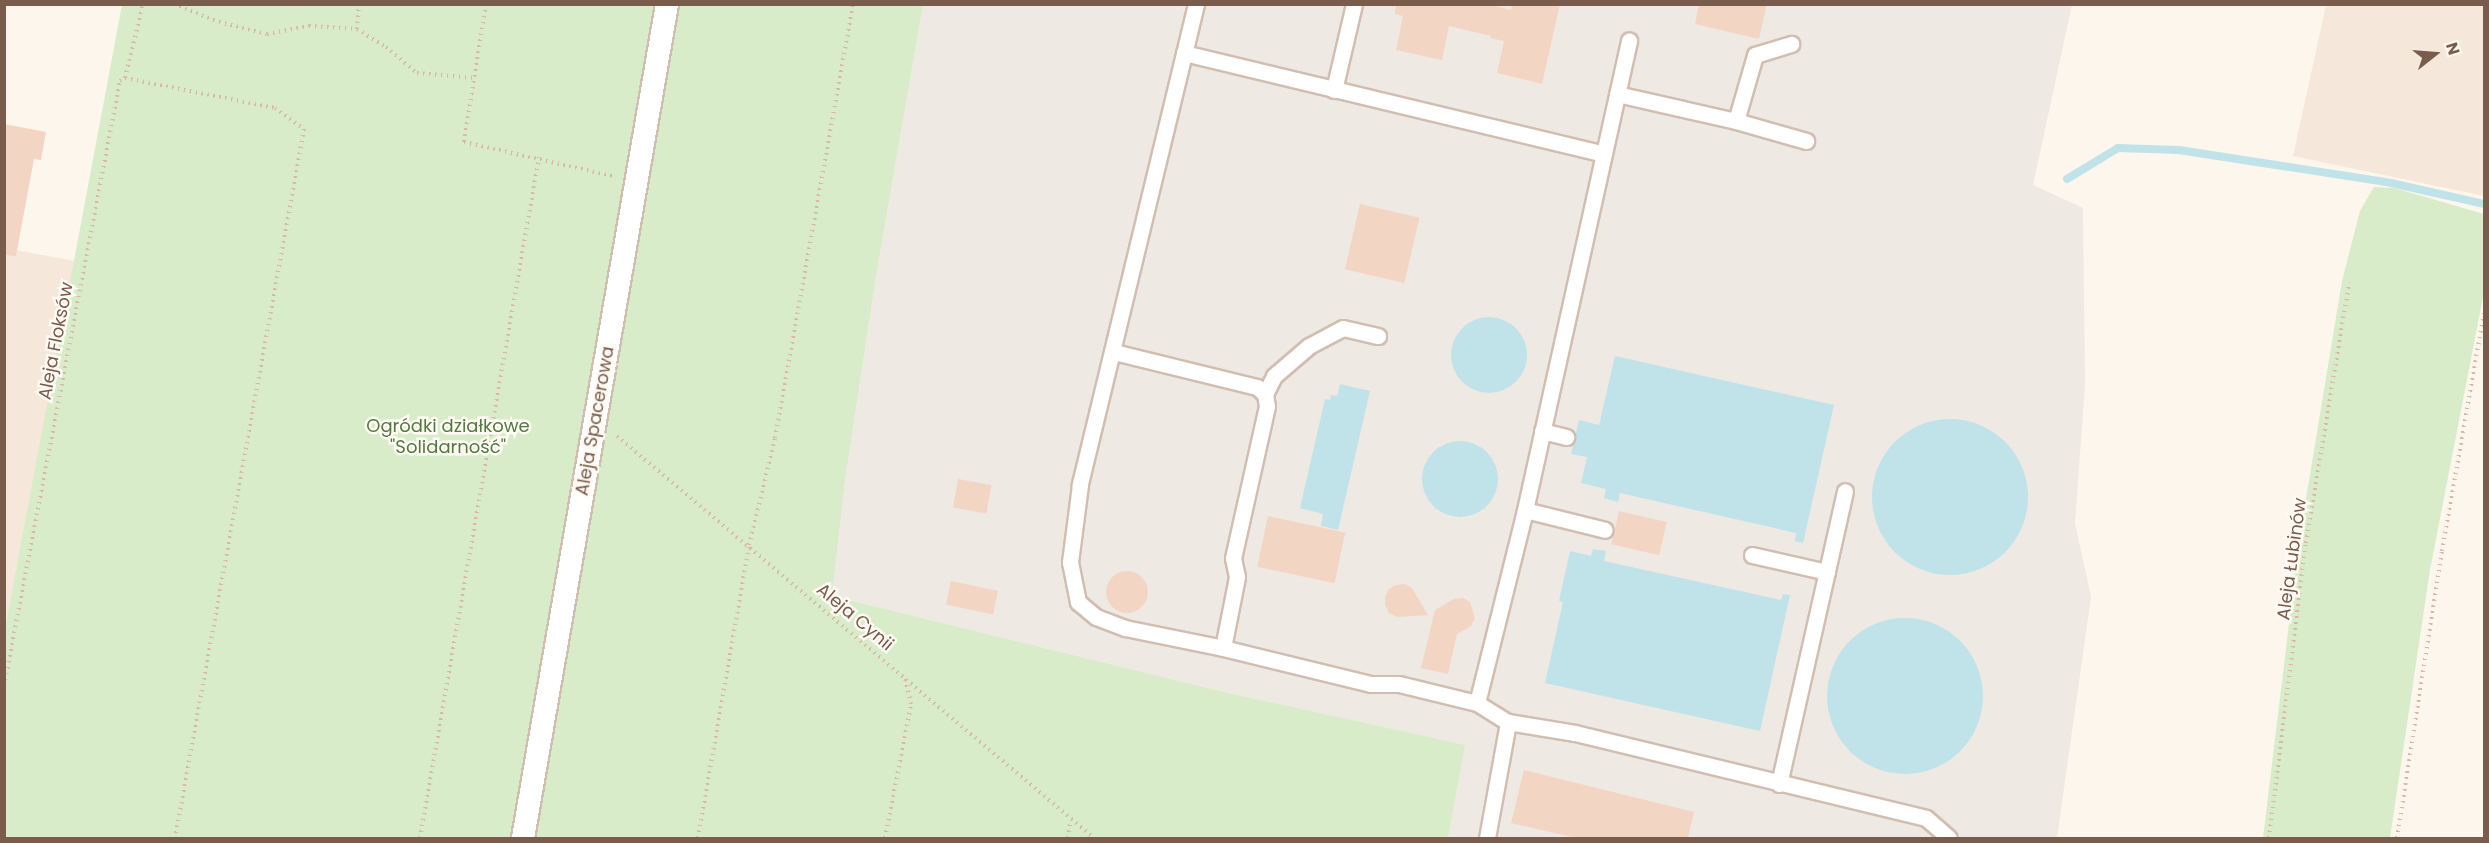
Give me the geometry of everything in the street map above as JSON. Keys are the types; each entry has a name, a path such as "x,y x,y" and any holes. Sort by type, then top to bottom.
{"street":[{"name":"Aleja Spacerowa","path":"523,838 596,418 634,181 667,4"}],"lane":[{"path":"1196,4 1114,352 1080,485 1070,562 1078,602 1096,617 1125,628 1223,648 1371,684 1398,684 1477,703 1508,722 1575,734 1926,818 1949,838"},
{"path":"1334,90 1354,4"},
{"path":"1477,703 1525,510 1629,40"},
{"path":"1736,122 1755,55 1791,44"},
{"path":"1184,53 1604,154"},
{"path":"1617,94 1806,141"},
{"path":"1223,648 1237,577 1233,558 1267,406 1265,394 1274,376 1300,354 1343,328 1378,336"},
{"path":"1114,352 1257,387 1265,394"},
{"path":"1542,431 1566,437"},
{"path":"1779,784 1845,491"},
{"path":"1525,510 1605,530"},
{"path":"1752,555 1827,572"},
{"path":"1487,838 1508,722"}],"path":[{"name":"Aleja Floksów","path":"4,686 120,81 125,78 143,4"},
{"path":"174,4 219,22 267,33 309,26 357,29 386,47 417,73 474,78"},
{"path":"357,29 360,4"},
{"path":"486,4 464,142 634,181"},
{"path":"698,838 749,545 775,438 853,4"},
{"path":"125,78 275,108 304,129 175,838"},
{"path":"420,838 539,158"},
{"name":"Aleja Łubinów","path":"2270,838 2306,543 2349,284"},
{"path":"2397,838 2436,585 2484,314"},
{"name":"Aleja Cynii","path":"596,418 1094,838"},
{"path":"885,838 911,704 905,677"},
{"path":"1068,838 1071,819"}],"shaded area":[{"path":"923,5 2072,5 2033,185 2083,208 2085,385 2075,523 2091,597 2057,838 1448,838 1464,745 1224,692 832,596 845,481 876,277"},
{"path":"2326,5 2484,5 2484,196 2293,156"},
{"path":"5,248 75,261 5,628"}],"green space":[{"name":"Ogródki działkowe \"Solidarność\"","path":"122,5 923,5 876,277 845,481 832,596 1224,692 1465,745 1448,838 5,838 5,628"},
{"path":"2374,187 2394,188 2484,214 2484,292 2430,570 2390,838 2263,838 2299,541 2342,281 2360,211"}],"water":[{"path":"1482,317 1496,317 1510,323 1521,334 1527,348 1524,370 1516,382 1496,393 1482,393 1468,387 1457,376 1451,362 1451,348 1457,334 1468,323"},
{"path":"1615,356 1834,405 1803,543 1795,541 1796,533 1620,493 1618,502 1604,498 1606,489 1581,483 1587,457 1571,454 1579,420 1599,425"},
{"path":"1340,384 1370,391 1338,530 1321,526 1323,514 1300,508 1325,399 1330,400 1331,395 1337,396"},
{"path":"1950,419 1980,425 2005,442 2022,467 2028,497 2022,527 2005,552 1980,569 1950,575 1920,569 1895,552 1878,527 1872,497 1878,467 1895,442 1920,425"},
{"path":"1453,441 1467,441 1481,447 1492,458 1498,472 1495,494 1487,506 1467,517 1453,517 1439,511 1428,500 1422,486 1422,472 1428,458 1439,447"},
{"path":"1593,549 1606,551 1604,561 1781,600 1783,594 1790,595 1760,731 1545,683 1563,602 1559,601 1570,551 1591,556"},
{"path":"1905,618 1920,619 1935,624 1960,641 1977,666 1982,681 1982,711 1977,726 1960,751 1935,768 1920,773 1905,774 1890,773 1875,768 1850,751 1833,726 1828,711 1827,696 1828,681 1833,666 1850,641 1875,624 1890,619"}],"building":[{"path":"1396,4 1487,4 1511,10 1512,4 1560,4 1542,84 1497,73 1504,41 1449,26 1442,60 1396,50 1403,16 1395,14"},
{"path":"1699,4 1767,4 1759,39 1695,24"},
{"path":"4,124 46,132 41,160 34,159 16,256 4,255"},
{"path":"1360,204 1419,218 1404,283 1345,269"},
{"path":"958,479 991,485 986,513 953,508"},
{"path":"1619,511 1667,522 1659,555 1611,544"},
{"path":"1268,516 1345,532 1334,583 1257,567"},
{"path":"1127,571 1135,572 1142,577 1147,584 1147,600 1142,607 1135,612 1127,613 1119,612 1112,607 1107,600 1106,592 1107,584 1112,577 1119,572"},
{"path":"951,581 998,591 993,614 946,604"},
{"path":"1405,584 1412,588 1428,615 1397,617 1389,613 1385,605 1385,597 1389,589"},
{"path":"1463,598 1470,602 1475,618 1471,626 1457,634 1448,674 1421,668 1435,610 1454,599"},
{"path":"1524,770 1694,812 1688,838 1576,838 1511,823"}],"waterway":[{"path":"2067,179 2118,148 2179,150 2391,183 2484,204"}]}
